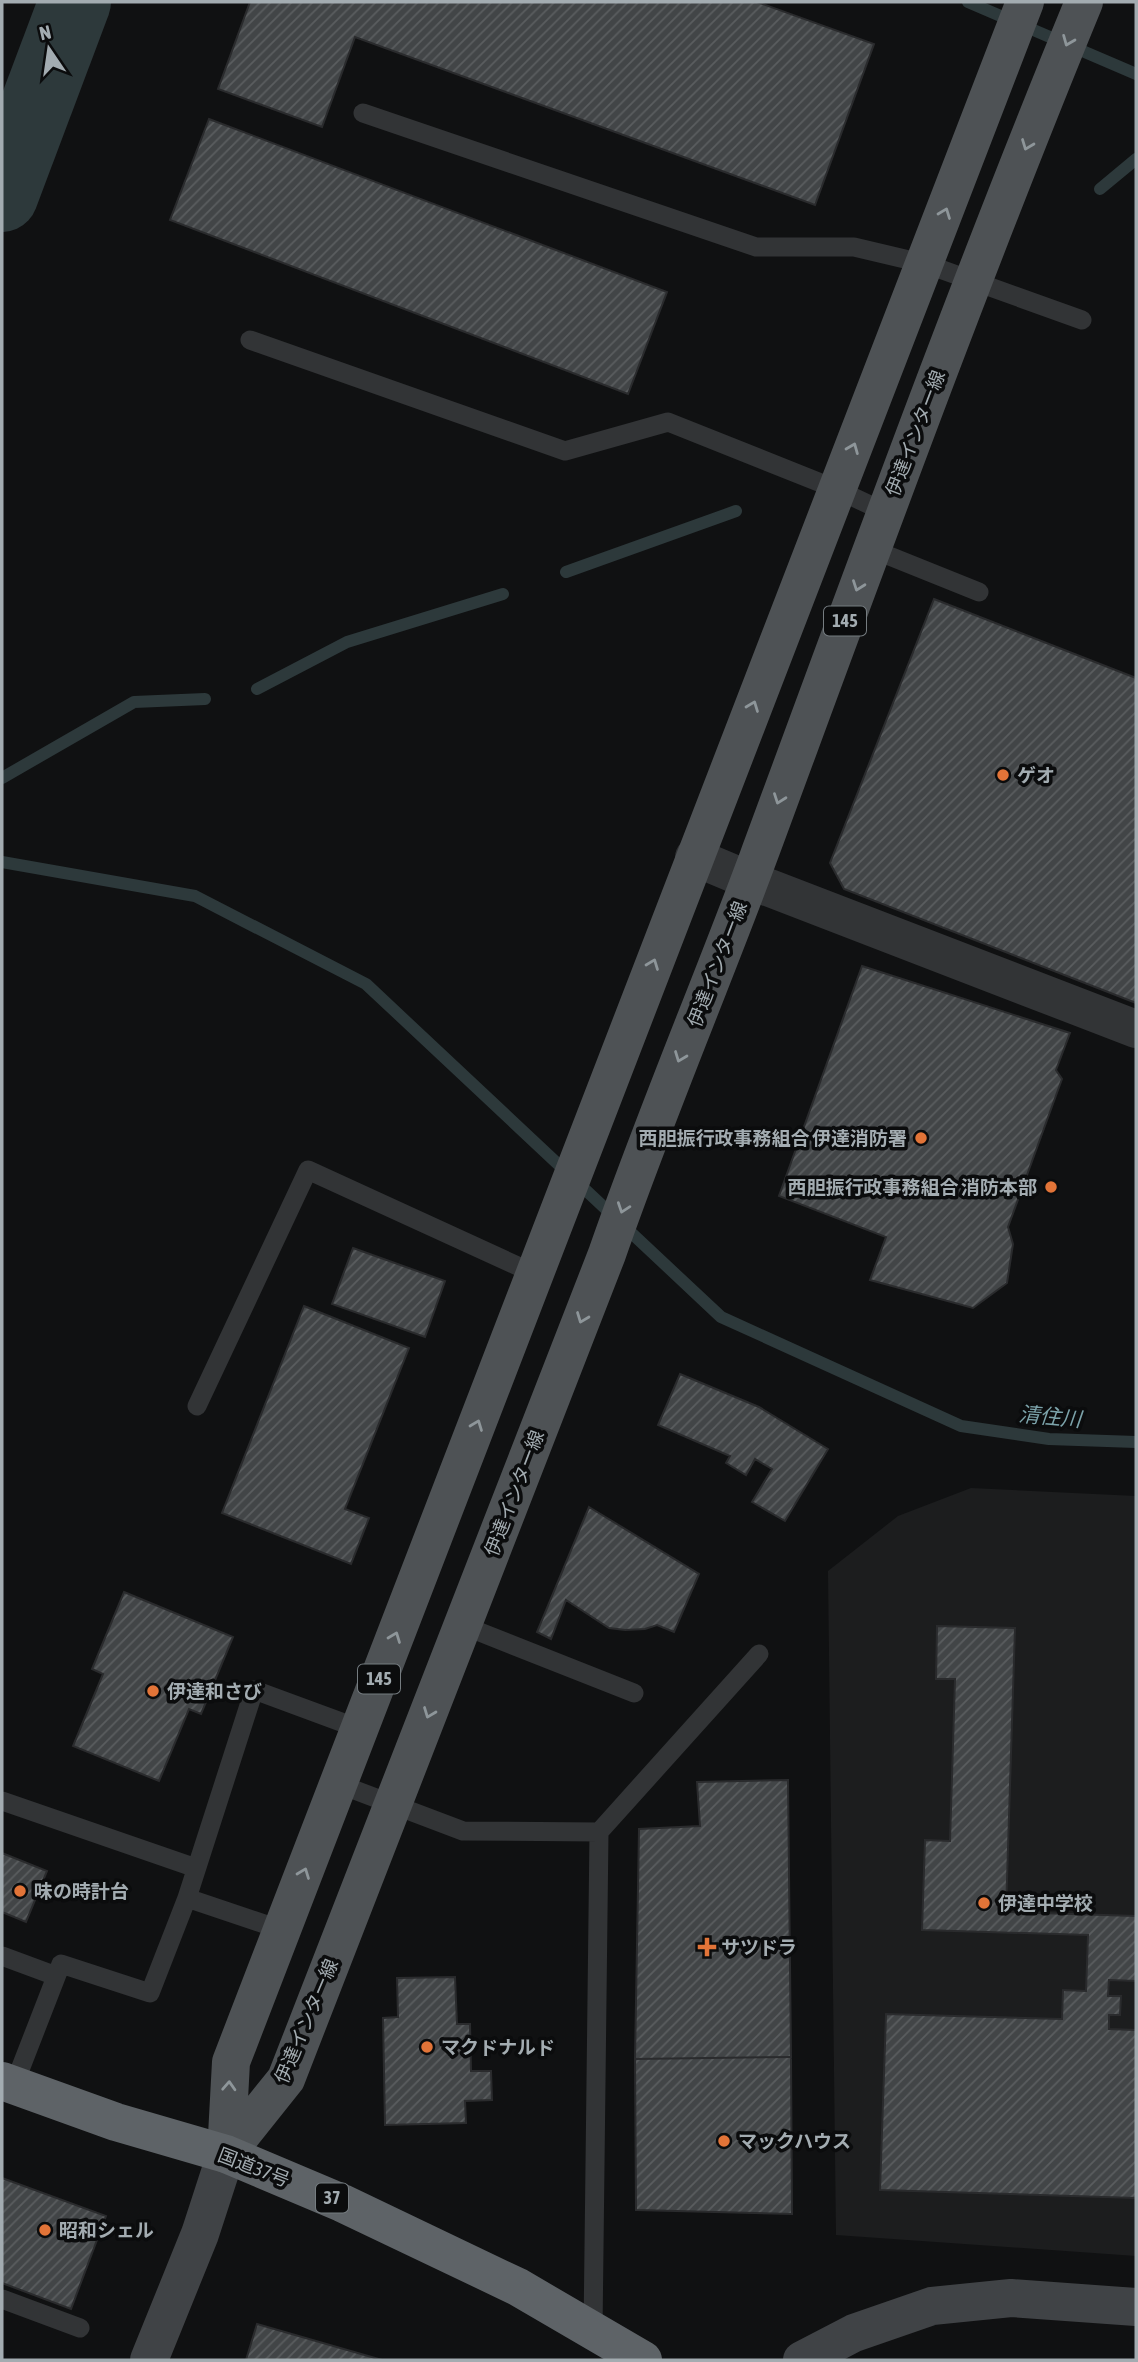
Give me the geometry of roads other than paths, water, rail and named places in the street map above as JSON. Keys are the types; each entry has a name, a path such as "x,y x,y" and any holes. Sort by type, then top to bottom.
{"highway":[{"name":"国道37号","path":"8,2083 116,2122 226,2154 342,2203 518,2287 643,2360"}],"main road":[{"name":"145","path":"226,2154 230,2062 1025,2"},
{"name":"伊達インター線","path":"226,2154 286,2079 607,1254 639,1162 749,880 973,281 1084,2"}],"street":[{"path":"695,857 1136,1029"},
{"path":"149,2360 200,2234 226,2154"},
{"path":"802,2360 854,2333 932,2306 1011,2298 1136,2307"}],"lane":[{"path":"363,113 756,247 854,247 926,264 1082,320"},
{"path":"250,340 565,451 668,422 836,489 886,512"},
{"path":"872,550 979,592"},
{"path":"197,1406 309,1170 535,1274"},
{"path":"462,1625 634,1693"},
{"path":"593,2331 599,1832 759,1654"},
{"path":"8,2083 61,1964 150,1993 187,1898 254,1690 360,1729"},
{"path":"339,1784 463,1831 599,1832"},
{"path":"2,1801 196,1868"},
{"path":"187,1898 282,1930"},
{"path":"2,1956 56,1976"},
{"path":"2,2299 80,2328"}],"waterway":[{"path":"2,196 75,2"},
{"path":"968,2 1136,74"},
{"path":"1100,189 1136,159"},
{"path":"566,572 736,511"},
{"path":"257,689 347,642 503,594"},
{"path":"2,778 134,702 205,699"},
{"name":"清住川","path":"2,862 195,896 366,984 721,1317 961,1426 1049,1439 1136,1442"}],"place":[{"name":"ゲオ","path":"1003,775"},
{"name":"西胆振行政事務組合 伊達消防署","path":"921,1138"},
{"name":"西胆振行政事務組合 消防本部","path":"1051,1187"},
{"name":"伊達和さび","path":"153,1691"},
{"name":"味の時計台","path":"20,1891"},
{"name":"伊達中学校","path":"984,1903"},
{"name":"サツドラ","path":"707,1947"},
{"name":"マクドナルド","path":"427,2047"},
{"name":"マックハウス","path":"724,2141"},
{"name":"昭和シェル","path":"45,2230"}]}
